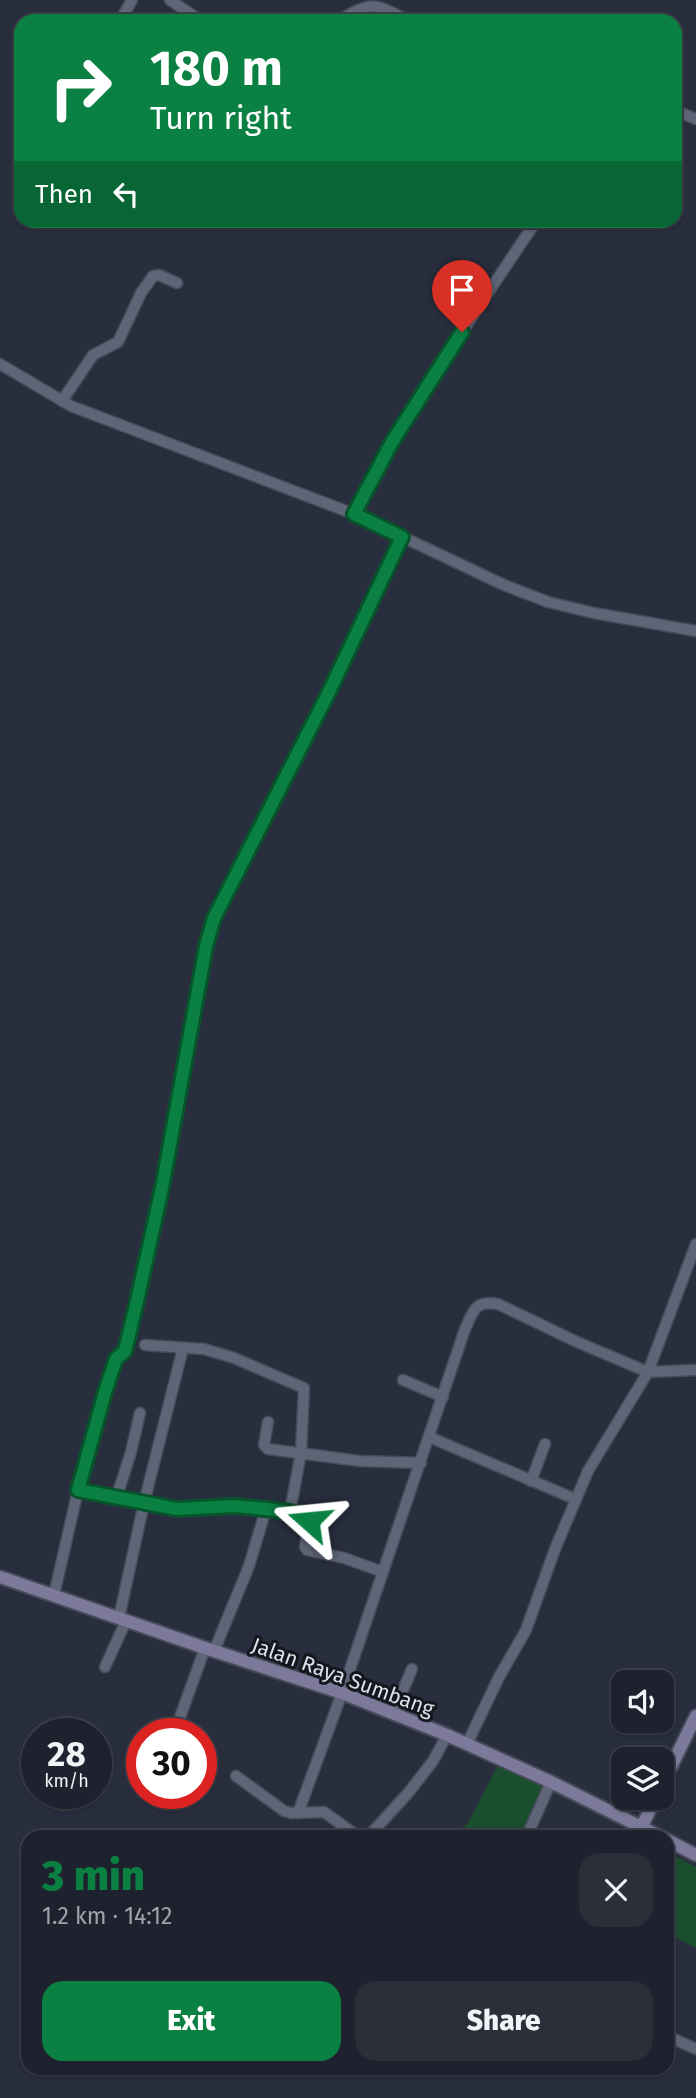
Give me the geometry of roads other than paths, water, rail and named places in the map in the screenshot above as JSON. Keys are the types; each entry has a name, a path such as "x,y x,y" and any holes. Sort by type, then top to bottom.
{"street":[{"path":"170,0 191,14"},
{"path":"349,14 369,3 396,14"},
{"path":"354,514 392,442 532,228"},
{"path":"62,401 93,355 118,342 141,293 153,276 159,275 177,283"},
{"path":"0,364 62,401 354,514 504,585 548,602 696,631"},
{"path":"54,1595 78,1490 110,1379 116,1359 125,1351 154,1226 206,946 217,909 330,690 402,537"},
{"path":"467,1744 499,1677 526,1630 588,1471 648,1372 696,1244"},
{"path":"298,1813 473,1311 484,1302 498,1304 648,1372 696,1370"},
{"path":"145,1345 204,1349 234,1358 304,1388 301,1452 290,1512"},
{"path":"105,1667 123,1620 144,1503 183,1348"},
{"path":"403,1380 443,1397"},
{"path":"117,1496 140,1413"},
{"path":"268,1422 265,1447 360,1461 421,1463"},
{"path":"429,1437 575,1499"},
{"path":"530,1481 545,1444"},
{"path":"78,1490 177,1509 234,1506 290,1512 309,1521 305,1547 307,1550 344,1558 383,1572"},
{"path":"181,1718 246,1576 266,1509"},
{"name":"Jalan Raya Sumbang","path":"0,1577 342,1693 447,1735 551,1782 635,1830"},
{"path":"393,1714 412,1669"},
{"path":"674,1761 696,1716"},
{"path":"374,1830 433,1761 447,1735"},
{"path":"236,1776 284,1811 324,1812 349,1830"},
{"path":"530,1830 551,1782"},
{"path":"640,1830 650,1810"},
{"name":"Jalan Raya Sumbang","path":"674,1844 696,1855"},
{"path":"674,2039 696,2049"}]}
